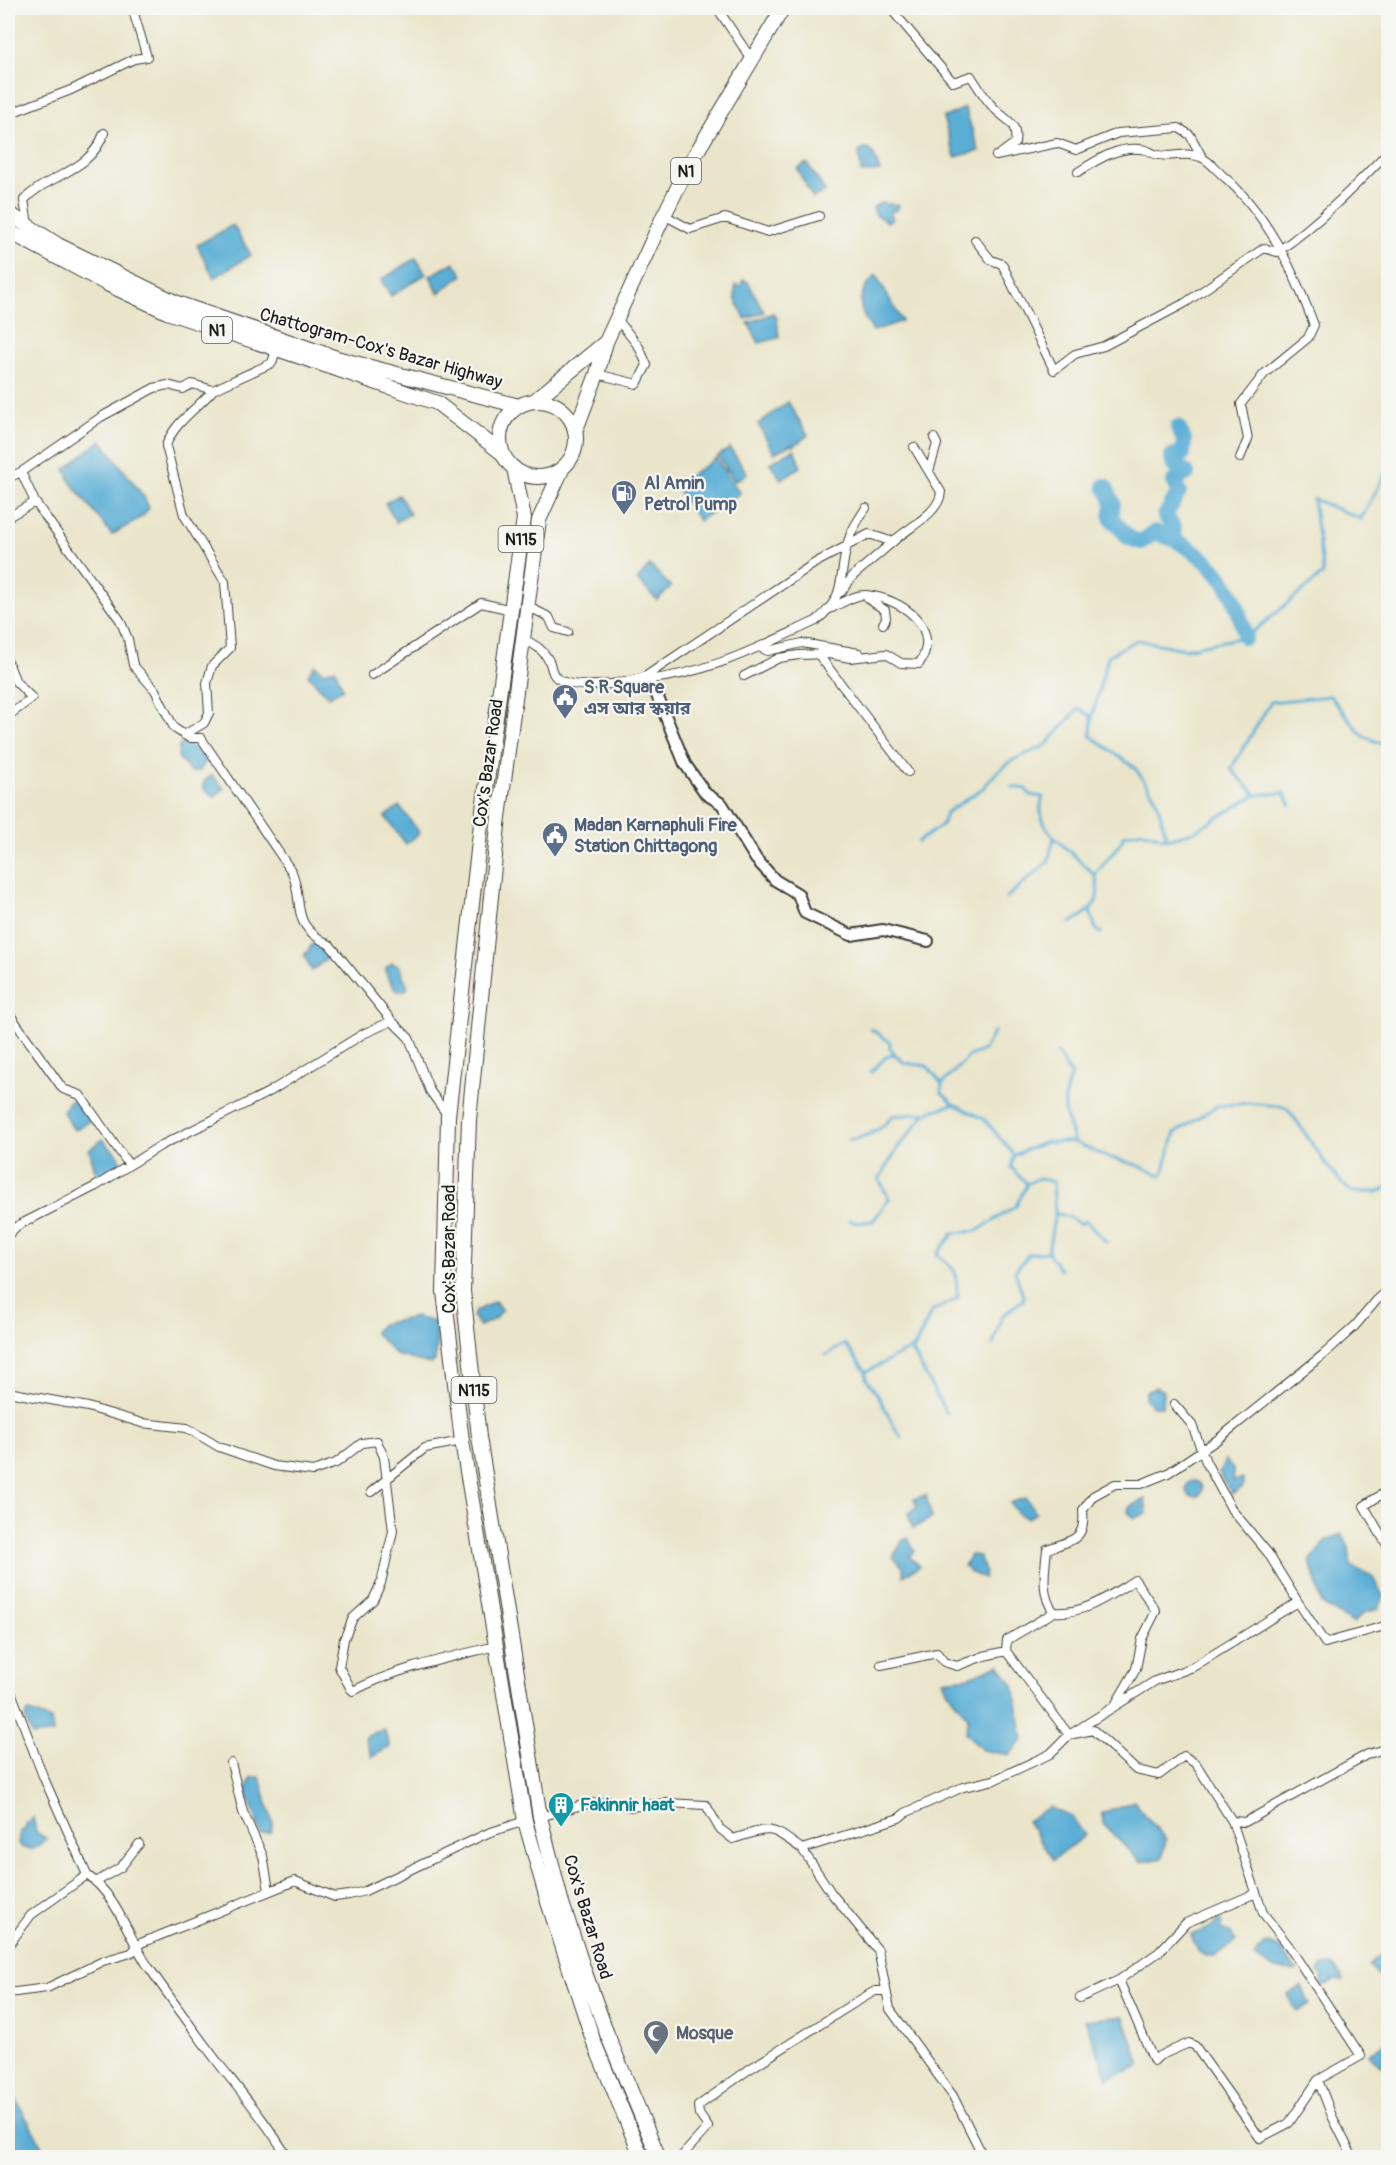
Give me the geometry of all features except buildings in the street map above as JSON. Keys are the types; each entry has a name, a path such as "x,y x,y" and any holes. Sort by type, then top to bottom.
{"highway":[{"name":"N1","path":"575,432 597,374 606,342 664,215 689,165 783,8"},
{"name":"Chattogram-Cox's Bazar Highway","path":"8,213 58,245 177,303 340,359 519,406"},
{"name":"Chattogram-Cox's Bazar Highway","path":"8,231 107,284 167,312 437,403 502,453"},
{"name":"N1","path":"534,401 606,342"},
{"path":"534,401 544,401 561,409 572,423 575,432 572,454 563,467 538,477 514,468 502,453 500,435 502,426 512,411 519,406 534,401"},
{"name":"Cox's Bazar Road","path":"563,467 539,520 498,825 470,1108 463,1291 479,1437 540,1817 561,1900 583,1967 607,2034 659,2157"},
{"name":"Cox's Bazar Road","path":"514,468 524,518 481,824 448,1116 444,1292 462,1441 525,1821 548,1902 593,2040 642,2157"}],"street":[{"path":"8,114 71,90 134,59 147,57 134,14 138,8"},
{"path":"717,8 752,60"},
{"path":"890,8 953,82 971,76 996,110 1007,117 1017,134 1015,143 996,156 1057,143 1076,150 1118,133 1179,128 1190,135 1202,157 1232,183 1259,213 1280,250 1314,325 1308,338 1264,374 1241,404 1248,440 1240,458"},
{"path":"28,225 24,200 83,161 99,147 104,132"},
{"path":"1078,172 1103,156 1127,149 1145,150 1159,156 1183,153 1202,157"},
{"path":"975,240 991,260 1002,264 1054,370 1075,354 1104,346 1185,303 1264,248 1277,252 1307,232 1389,152"},
{"path":"664,215 690,229 726,218 764,232 819,216"},
{"path":"597,374 637,384 646,365 639,347 618,320"},
{"path":"184,735 204,723 209,713 207,683 212,666 230,648 225,582 184,515 166,446 169,436 177,425 193,412 213,390 272,363 276,350"},
{"path":"8,478 21,472 101,417 154,388 168,385 183,389 192,384 213,390"},
{"path":"929,471 937,444 934,438"},
{"path":"832,608 839,594 853,576 937,505 941,492 914,447"},
{"path":"21,472 35,502 120,620 128,639 133,664 155,690 174,728 189,738 201,738 281,855 297,886 296,901 299,917 316,938 330,945 392,1021 409,1038 422,1064 430,1091 448,1116"},
{"path":"8,517 35,502"},
{"path":"839,594 847,545 855,524 866,508"},
{"path":"636,681 815,563 847,545 869,534 890,541 896,539"},
{"path":"861,595 885,610 886,618 883,624"},
{"path":"523,639 542,649 554,675 568,684 592,685 684,676 759,647 816,621 832,608 861,595 898,603 921,625 928,638 926,652 919,664 901,663 886,654 850,658 818,654 779,658 744,676"},
{"path":"372,675 481,603 512,610"},
{"path":"527,606 549,617 554,628 568,632"},
{"path":"759,647 768,651 802,643 847,652 878,655"},
{"path":"818,654 908,772"},
{"path":"8,662 16,682 32,698 8,716"},
{"path":"636,681 648,683 654,688 685,764 706,794 722,804 756,860 775,880 798,894 805,913 850,935 883,930 928,941"},
{"path":"561,699 568,684"},
{"path":"8,1012 63,1089 80,1095 129,1165"},
{"path":"9,1231 96,1186 160,1146 269,1092 290,1077 392,1021"},
{"path":"1054,1612 1047,1604 1044,1575 1047,1549 1080,1536 1084,1527 1083,1510 1094,1496 1115,1484 1141,1484 1168,1473 1202,1451 1324,1353 1355,1326 1376,1301 1389,1290"},
{"path":"8,1392 88,1407 142,1423 187,1428 219,1447 274,1466 313,1471 336,1463 362,1443 377,1441 384,1457 393,1531 381,1583 373,1600 353,1618 344,1639 339,1667 351,1689 353,1691 380,1677 496,1646"},
{"path":"1174,1404 1192,1425 1202,1451 1232,1510 1268,1553 1325,1643 1389,1626"},
{"path":"371,1492 387,1482 425,1448 462,1441"},
{"path":"1389,1490 1364,1506 1389,1547"},
{"path":"1069,1735 1006,1651 1007,1640 1054,1612 1067,1613 1097,1603 1135,1581 1156,1611 1142,1639 1136,1669 1115,1704"},
{"path":"802,1849 899,1818 905,1813 963,1787 994,1780 1050,1754 1069,1735 1115,1704 1155,1681 1193,1667 1298,1602"},
{"path":"881,1665 937,1653 944,1662 957,1666 1006,1651"},
{"path":"8,1684 43,1776 87,1875 96,1882 112,1902 137,1949 222,2067 269,2126 288,2157"},
{"path":"1069,1735 1093,1730 1137,1770 1159,1775 1184,1756 1196,1764 1233,1821 1263,1912 1288,1945 1361,2056 1318,2080 1289,2123 1260,2138 1195,2046 1190,2043 1159,2056 1154,2061 1119,1980"},
{"path":"1233,1821 1245,1822 1368,1754 1389,1748"},
{"path":"231,1763 243,1812 263,1856 269,1890"},
{"path":"540,1817 582,1805 609,1801 630,1807 666,1803 706,1805 719,1828 734,1839 773,1830 786,1835 802,1849 832,1894 878,1950 890,2009 953,2096 984,2157"},
{"path":"8,1993 46,1988 103,1961 137,1949 141,1943 295,1881 334,1897 365,1891 488,1833 525,1821"},
{"path":"96,1882 121,1867 139,1844"},
{"path":"8,1946 30,1915 87,1875"},
{"path":"1080,1998 1119,1980 1159,1952 1186,1923 1256,1893"},
{"path":"680,2157 708,2127 699,2114 698,2106 764,2059 851,2005 875,1991 886,1991"},
{"path":"1318,2080 1332,2116 1353,2157"}],"water":[{"path":"965,108 979,151 955,157 943,118"},
{"path":"866,148 873,153 880,171 861,173 859,152"},
{"path":"807,163 825,191 813,198 797,169"},
{"path":"881,203 898,205 897,210 890,212 893,219 887,222 876,215 873,207"},
{"path":"233,225 251,255 214,278 197,245"},
{"path":"416,258 426,274 391,296 381,280"},
{"path":"454,262 463,275 438,293 430,276"},
{"path":"876,275 902,321 873,331 863,315 861,302 865,289"},
{"path":"743,280 748,282 764,312 745,319 735,298 735,285 741,286"},
{"path":"773,313 777,319 779,338 759,343 748,323"},
{"path":"788,402 808,435 794,446 792,444 774,453 758,424"},
{"path":"101,440 144,497 149,508 143,516 112,535 71,483 65,469"},
{"path":"730,448 747,473 735,481 718,456"},
{"path":"794,449 801,467 781,479 770,463"},
{"path":"716,458 740,493 699,521 675,486"},
{"path":"399,495 410,514 396,522 385,503"},
{"path":"650,565 671,587 657,600 637,580"},
{"path":"315,665 324,672 335,669 343,689 329,697 308,675"},
{"path":"186,742 207,759 200,771 190,772 178,757 179,746"},
{"path":"212,775 224,789 214,797 203,788 204,782"},
{"path":"399,806 420,833 406,844 385,817"},
{"path":"314,942 330,955 312,971 304,956"},
{"path":"392,963 398,965 408,986 405,991 397,991 387,976 386,968"},
{"path":"78,1098 91,1121 74,1130 63,1112 69,1102"},
{"path":"102,1139 118,1155 122,1166 100,1179 89,1150"},
{"path":"495,1301 502,1311 495,1319 480,1326 473,1317 475,1312"},
{"path":"415,1317 435,1322 437,1345 435,1361 430,1364 396,1355 374,1332 382,1324"},
{"path":"1156,1387 1163,1391 1162,1406 1153,1406 1145,1399 1146,1391"},
{"path":"1225,1460 1233,1469 1233,1481 1243,1478 1243,1487 1232,1494 1219,1474"},
{"path":"1191,1481 1197,1481 1202,1489 1200,1495 1191,1497 1186,1492 1186,1486"},
{"path":"926,1495 932,1518 913,1528 908,1514 917,1507 914,1499"},
{"path":"1026,1498 1036,1513 1028,1518 1018,1514 1010,1503"},
{"path":"1145,1499 1147,1514 1134,1518 1128,1512 1129,1507"},
{"path":"1342,1534 1349,1548 1351,1566 1372,1576 1383,1596 1378,1609 1363,1613 1353,1623 1322,1604 1310,1561 1327,1540"},
{"path":"908,1538 915,1551 909,1556 920,1566 903,1576 903,1567 893,1557 903,1540"},
{"path":"970,1555 979,1556 985,1571 984,1578 969,1572 964,1566"},
{"path":"999,1665 1014,1685 1023,1740 1009,1755 982,1750 966,1733 968,1717 948,1692 943,1680 970,1677"},
{"path":"29,1712 51,1720 53,1733 32,1736 25,1717"},
{"path":"384,1729 390,1747 372,1757 365,1737"},
{"path":"252,1777 260,1777 273,1824 271,1832 261,1834 246,1789"},
{"path":"1134,1801 1166,1840 1162,1858 1140,1862 1103,1824 1102,1813"},
{"path":"1049,1807 1072,1817 1085,1835 1053,1860 1027,1821"},
{"path":"33,1817 36,1832 47,1839 33,1849 23,1848 18,1844 20,1831 25,1830 25,1824"},
{"path":"1219,1919 1223,1923 1221,1930 1230,1933 1236,1941 1216,1956 1205,1956 1198,1951 1191,1935 1214,1926"},
{"path":"1266,1943 1281,1949 1297,1971 1275,1970 1254,1956"},
{"path":"1388,1948 1388,1980 1386,1983 1369,1965"},
{"path":"1332,1965 1344,1981 1334,1980 1324,1986 1321,1985 1323,1977 1318,1973 1322,1966"},
{"path":"1302,1986 1310,2005 1297,2012 1287,1995"},
{"path":"1123,2016 1141,2065 1108,2079 1085,2020"},
{"path":"1388,2041 1388,2060 1380,2066 1369,2054"},
{"path":"12,2092 48,2157 8,2157 8,2095"}],"waterway":[{"path":"1178,427 1184,440 1183,454 1172,456 1173,464 1187,473 1174,481 1179,492 1165,516 1174,527 1173,539 1202,557 1213,567 1230,591 1245,637"},
{"path":"1167,839 1156,798 1135,768 1091,736 1092,717 1108,656 1137,640 1185,649 1248,636 1323,574 1313,499 1361,519 1388,469"},
{"path":"1105,486 1113,503 1111,518 1129,538 1141,542 1155,532 1173,539"},
{"path":"1006,898 1048,862 1054,837 1095,875 1124,835 1142,831 1167,839 1193,832 1256,795 1231,769 1271,702 1330,696 1363,736 1388,746"},
{"path":"918,842 942,825 946,813 983,788 997,772 1013,760 1045,746 1079,708 1092,717"},
{"path":"1012,787 1026,789 1030,795 1043,797 1041,802 1043,819 1054,837"},
{"path":"1256,795 1284,793 1291,805"},
{"path":"1071,923 1085,914 1097,899 1095,875"},
{"path":"1090,911 1096,929 1101,933"},
{"path":"871,1029 890,1042 890,1049 895,1054"},
{"path":"994,1031 984,1050 969,1056 942,1084 942,1093 954,1104 984,1119 1014,1155 1046,1142 1074,1142 1104,1156 1137,1165 1162,1176 1175,1133 1217,1106 1248,1103 1286,1107 1333,1173 1352,1192 1379,1192 1388,1187"},
{"path":"1057,1053 1071,1075 1065,1109 1074,1142"},
{"path":"871,1072 886,1057 895,1054 904,1063 927,1066 942,1084"},
{"path":"850,1140 874,1132 893,1116 926,1113 954,1104"},
{"path":"849,1220 857,1223 873,1221 889,1199 879,1179 897,1149 926,1113"},
{"path":"1014,1155 1011,1167 1027,1184 1039,1178 1053,1182 1055,1213 1048,1252 1060,1270"},
{"path":"912,1353 932,1311 958,1298 955,1271 937,1254 954,1233 977,1231 1016,1206 1027,1184"},
{"path":"1055,1213 1071,1218 1079,1224 1086,1221 1106,1242"},
{"path":"993,1344 1002,1316 1024,1299 1015,1271 1029,1254 1048,1252"},
{"path":"826,1355 845,1344 866,1372 916,1346"},
{"path":"913,1352 946,1413"},
{"path":"866,1372 866,1379 877,1393 902,1438"}],"place":[{"name":"Al Amin Petrol Pump","path":"624,516"},
{"name":"S R Square এস আর স্কয়ার","path":"565,720"},
{"name":"Madan Karnaphuli Fire Station Chittagong","path":"555,858"},
{"name":"Fakinnir haat","path":"561,1828"},
{"name":"Mosque","path":"656,2056"}]}
